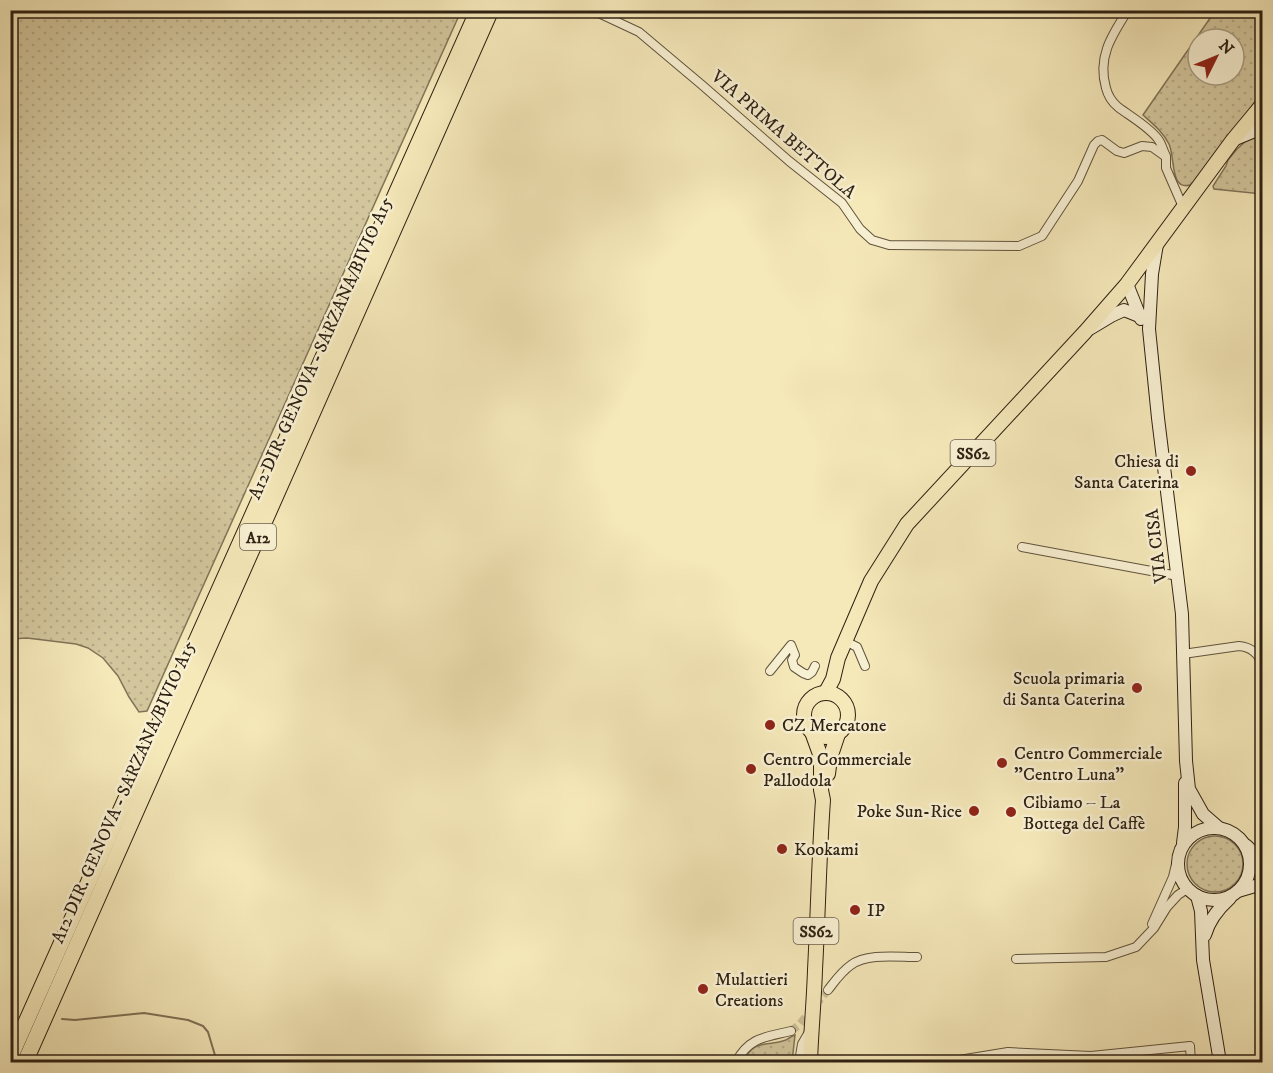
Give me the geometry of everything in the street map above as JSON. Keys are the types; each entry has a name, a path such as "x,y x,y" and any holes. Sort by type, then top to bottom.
{"highway":[{"name":"A12","path":"10,1058 478,10"},
{"name":"A12 DIR. GENOVA - SARZANA/BIVIO A15","path":"25,1062 491,10"}],"main road":[{"name":"SS62","path":"823,800 821,757 812,732 805,721 805,709 807,703 815,695 826,692 833,679 838,658 870,581 908,524 1127,284 1233,140 1263,105"},
{"name":"SS62","path":"810,1062 823,800 830,758 837,734 845,727 849,718 840,686 845,641"},
{"path":"826,692 836,694 844,702"},
{"path":"812,732 827,737 837,734"}],"street":[{"name":"VIA PRIMA BETTOLA","path":"592,10 639,32 789,161 842,203 860,229 872,240 890,245 1019,246 1042,236 1078,181 1098,141 1102,140 1117,152 1124,153 1142,146 1152,147 1166,157"},
{"path":"1128,10 1112,35 1104,57 1102,75 1107,94 1112,102 1141,123 1159,140 1166,157 1166,168 1184,207"},
{"path":"1233,140 1263,128"},
{"name":"VIA CISA","path":"1157,244 1153,265 1149,329 1182,614 1186,760 1183,844"},
{"path":"1127,284 1138,287 1150,297"},
{"path":"1127,284 1139,316 1149,329"},
{"path":"1085,332 1124,310 1139,316"},
{"path":"1022,547 1178,576"},
{"path":"845,641 857,647 865,666"},
{"path":"770,670 792,645 795,655 792,660 794,667 808,675 815,666"},
{"path":"1183,654 1239,646 1247,647 1254,651 1263,665"},
{"name":"VIA CISA","path":"1186,760 1190,789 1203,814 1219,828"},
{"path":"1145,938 1173,877 1183,844 1190,836 1209,828 1219,828 1235,835 1263,862"},
{"path":"1203,960 1208,926 1222,905 1245,882 1249,872 1250,861 1241,841"},
{"path":"1178,860 1181,880 1192,892 1202,911 1203,960 1220,1062"},
{"path":"1016,959 1106,957 1136,946 1154,928 1167,907 1178,895 1192,892 1207,900 1218,900 1263,884"},
{"path":"828,990 841,973 853,963 866,958 917,957"},
{"path":"800,1062 802,1044 811,1029"},
{"path":"736,1062 748,1045 760,1038 791,1031"},
{"path":"947,1062 1008,1052 1090,1056 1190,1046 1191,1062"},
{"path":"1247,1062 1263,1059"}],"shaded area":[{"path":"10,11 461,11 147,711 139,712 118,676 103,658 88,648 76,644 27,638 11,639"},
{"path":"1215,11 1262,11 1262,92 1196,183 1187,186 1177,180 1169,144 1161,132 1143,115 1186,53 1186,87 1246,87 1246,27 1204,27"},
{"path":"1262,130 1262,194 1214,189 1213,186 1228,160 1249,138"},
{"path":"1210,836 1220,836 1235,844 1241,853 1243,864 1241,875 1235,884 1220,892 1210,892 1199,887 1192,880 1187,869 1187,859 1192,848 1199,841"},
{"path":"795,1035 792,1062 743,1062 747,1054 756,1046 779,1042"}],"waterway":[{"path":"62,1019 75,1020 144,1013 188,1020 203,1026 208,1032 217,1062"}],"tunnel":[{"path":"791,1031 799,1025 828,990"}],"place":[{"name":"Chiesa di Santa Caterina","path":"1191,471"},
{"name":"Scuola primaria di Santa Caterina","path":"1137,688"},
{"name":"CZ Mercatone","path":"770,725"},
{"name":"Centro Commerciale \"Centro Luna\"","path":"1002,763"},
{"name":"Centro Commerciale Pallodola","path":"751,769"},
{"name":"Poke Sun-Rice","path":"974,811"},
{"name":"Cibiamo – La Bottega del Caffè","path":"1011,812"},
{"name":"Kookami","path":"782,849"},
{"name":"IP","path":"855,910"},
{"name":"Mulattieri Creations","path":"703,989"}]}
